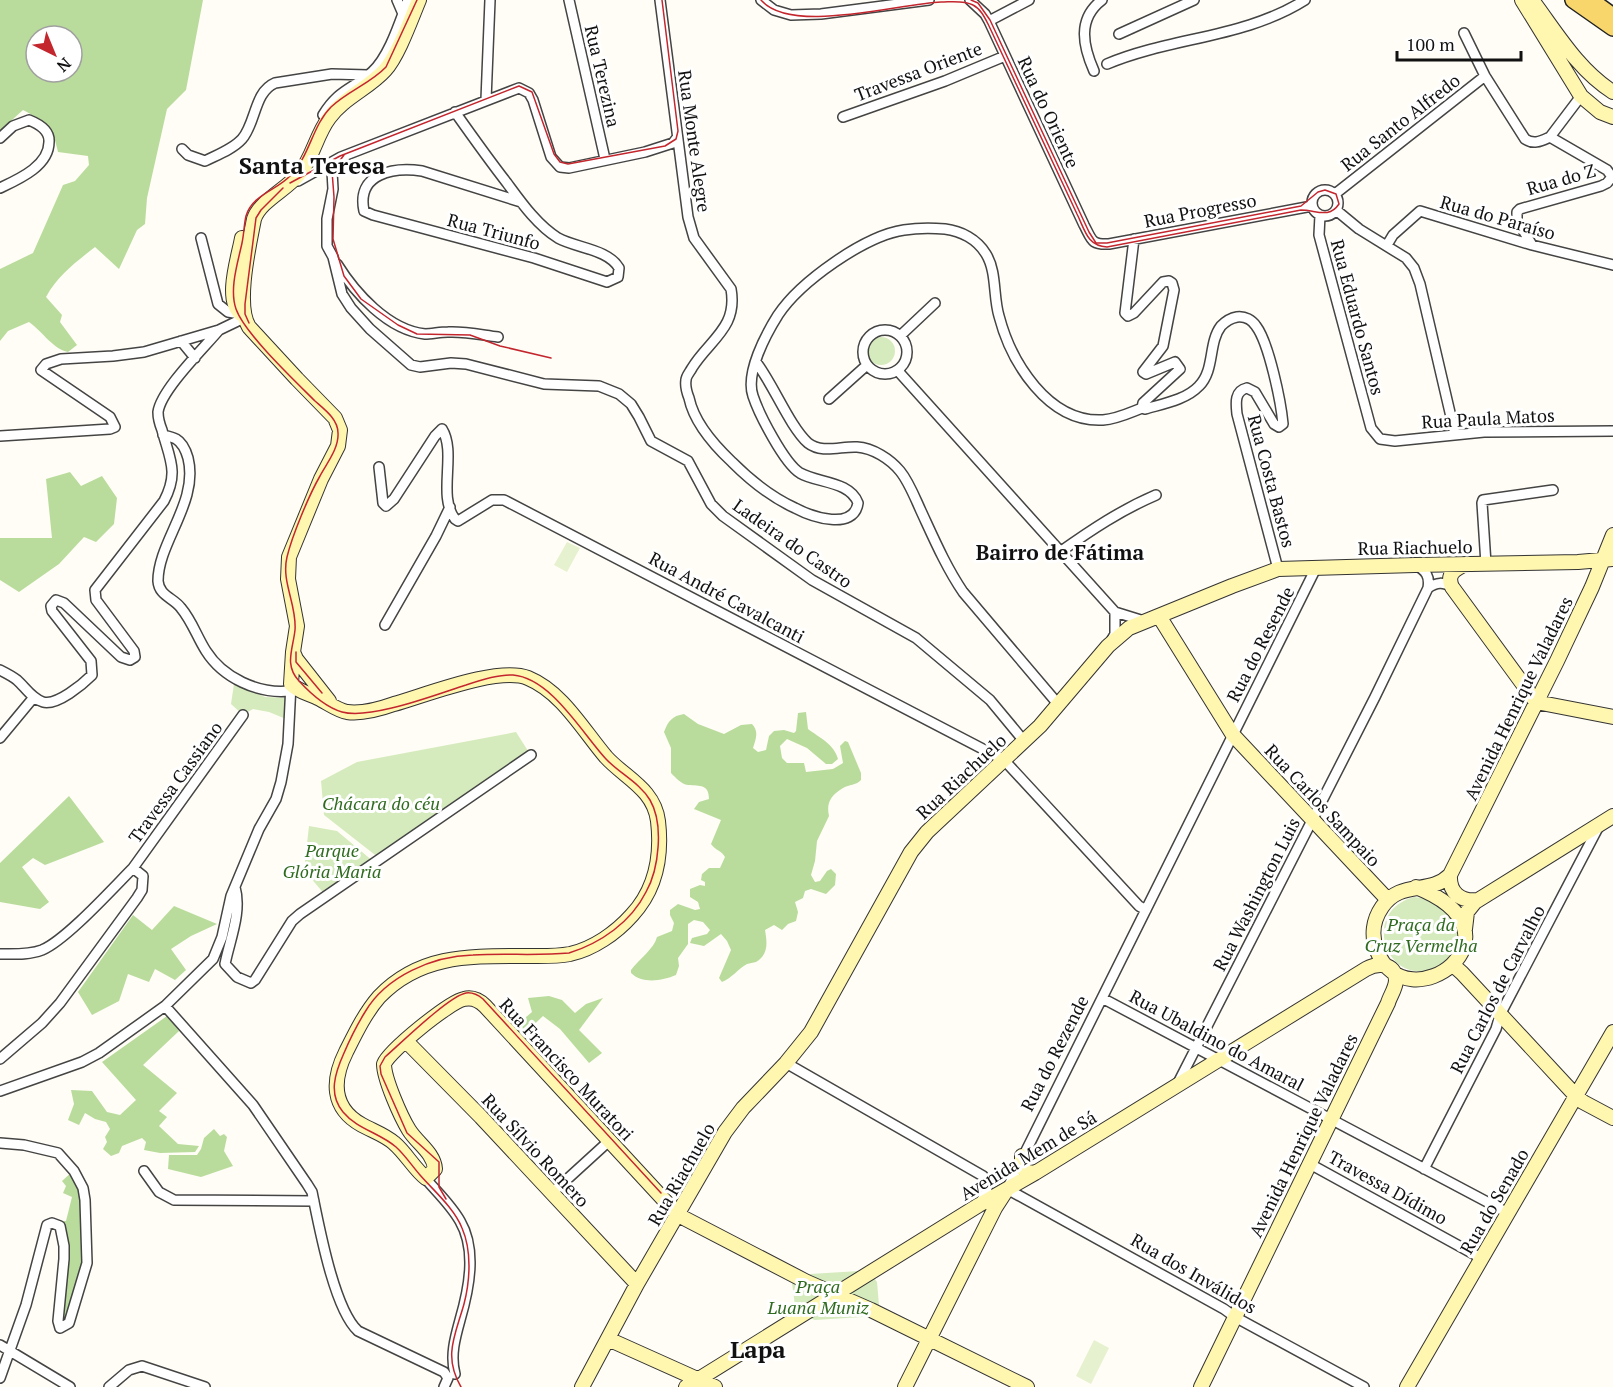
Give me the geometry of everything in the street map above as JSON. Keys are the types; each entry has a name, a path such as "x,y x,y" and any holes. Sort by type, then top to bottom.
{"main road":[{"path":"1574,0 1613,28"},
{"path":"1591,0 1613,16"}],"street":[{"path":"397,0 403,14"},
{"path":"285,189 303,170 332,114 372,76 382,60 408,0"},
{"path":"0,1091 82,1062 131,1032 165,1006 213,959 222,936 235,886 259,830 276,799 288,744 290,687 297,626 288,579 289,556 321,479 338,446 340,427 335,418 249,327 234,306 237,258 247,213 255,201 286,180 298,166 323,115 342,97 388,66 419,0"},
{"path":"486,100 490,0"},
{"name":"Rua Terezina","path":"569,0 605,159"},
{"name":"Rua Monte Alegre","path":"660,0 676,139 688,217 694,238 731,289 733,298 724,329 695,363 686,379 693,412 699,424 732,462 759,485 796,509 826,518 847,519 857,509 856,498 850,491 799,472 787,460 774,439 752,394 752,376 756,362"},
{"path":"761,0 774,10 791,15 821,14 929,0"},
{"name":"Rua do Oriente","path":"970,0 989,21 1094,243"},
{"path":"989,21 1029,0"},
{"path":"1094,70 1084,44 1084,30 1094,8 1102,0"},
{"path":"1119,34 1194,0"},
{"path":"1107,64 1126,56 1250,26 1278,16 1305,0"},
{"path":"1522,0 1581,96 1600,112 1613,117"},
{"path":"1532,0 1573,57 1595,79 1613,92"},
{"path":"1464,33 1485,76 1525,139 1530,142 1537,143 1550,137 1581,96"},
{"name":"Travessa Oriente","path":"843,117 945,81 1005,56"},
{"path":"182,149 188,155 205,161 240,141 251,123 261,96 269,86 275,83 332,74 372,76"},
{"name":"Rua Santo Alfredo","path":"1335,194 1485,76"},
{"path":"242,316 247,257 254,217 261,206 285,189 338,159 519,88 528,93 533,100 551,157 560,167 568,168 663,147 673,143 676,139"},
{"path":"455,112 521,202"},
{"path":"0,138 13,126 29,120 44,127 49,137 46,156 39,164 0,188"},
{"name":"Rua do Z","path":"1532,245 1517,220 1517,212 1522,207 1600,186 1612,177 1607,170 1550,137"},
{"path":"315,144 315,150 321,158 338,159"},
{"name":"Ladeira do Castro","path":"338,159 332,171 333,183 326,231 327,246 333,257 342,294 351,308 370,328 411,365 420,367 451,363 466,364 544,384 598,386 619,394 635,411 651,441 688,461 695,470 711,504 723,516 812,580 916,638 990,700 1024,741"},
{"name":"Rua Triunfo","path":"394,170 422,171 521,202 547,230 558,238 614,261 619,268 619,275 607,282 534,258 373,215 364,211 364,191 374,178 394,170"},
{"path":"305,176 322,173 327,175 333,183"},
{"path":"1327,190 1335,194 1338,201 1336,210 1329,215 1320,215 1312,206 1312,198 1318,192 1327,190"},
{"name":"Rua Progresso","path":"1094,243 1110,244 1312,206"},
{"path":"1336,210 1359,229 1406,258 1414,268 1420,284 1455,434"},
{"name":"Rua do Paraíso","path":"1387,245 1393,235 1420,211 1532,245 1613,265"},
{"name":"Rua Eduardo Santos","path":"1320,215 1319,235 1371,428"},
{"path":"1058,704 970,601 950,572 901,471 887,458 869,450 856,447 829,450 809,444 796,429 767,376 756,362 762,344 779,314 794,295 816,275 865,244 902,230 934,228 955,230 975,240 987,255 994,278 998,313 1006,340 1030,380 1058,409 1072,416 1087,420 1117,418 1142,408 1143,403 1180,369 1175,362 1146,374 1143,372 1163,346 1174,290 1172,282 1163,282 1134,313 1128,316 1125,314 1134,239"},
{"path":"201,238 218,304 231,313 242,316"},
{"path":"333,257 361,297 385,316 406,328 427,334 448,332 498,337"},
{"path":"900,336 935,303"},
{"path":"0,436 114,428 114,422 110,417 41,370 50,362 144,352 219,330 242,316"},
{"name":"Rua Costa Bastos","path":"1142,408 1185,396 1199,387 1209,369 1218,332 1228,320 1245,317 1255,324 1261,333 1269,360 1283,424 1279,427 1274,424 1255,392 1246,388 1238,394 1237,414 1278,569"},
{"path":"0,670 16,679 41,702 48,703 58,700 77,688 92,675 91,661 52,611 51,606 54,601 60,600 121,657 130,660 135,657 134,651 96,600 95,590 164,501 171,487 174,474 158,413 171,387 219,330"},
{"path":"883,330 890,330 900,336 906,343 907,351 903,365 898,371 892,374 879,374 867,365 863,348 870,336 883,330"},
{"path":"181,341 195,358"},
{"path":"829,399 867,365"},
{"path":"898,371 1115,612 1153,619"},
{"name":"Rua Paula Matos","path":"1371,428 1374,434 1386,441 1484,432 1613,430"},
{"path":"379,467 381,494 386,506 394,499 435,436 442,429 446,441 450,507 385,625"},
{"path":"163,435 182,444 190,467 184,502 162,562 160,587 167,598 183,610 218,667 254,687 270,691 290,687 349,712 385,707 474,681 511,674 526,677 542,686 561,702 611,763 644,790 657,813 656,874 643,902 631,916 603,940 588,948 556,956 456,957 420,968 399,980 379,997 342,1061 336,1083 338,1097 348,1115 396,1145 459,1218 468,1241 470,1257 468,1287 454,1341 452,1362 454,1374"},
{"path":"1486,564 1483,500 1553,490"},
{"path":"1060,552 1102,522 1156,495"},
{"name":"Rua André Cavalcanti","path":"450,507 453,518 458,520 492,500 504,500 1004,760 1139,906 1146,910"},
{"name":"Avenida Henrique Valadares","path":"1450,875 1608,559 1613,535"},
{"name":"Rua Riachuelo","path":"582,1387 637,1284 736,1116 786,1063 811,1032 918,842 1024,741 1108,646 1129,628 1278,569 1608,559"},
{"path":"1467,564 1454,569 1449,581 1536,702 1613,717"},
{"path":"1415,565 1424,570 1428,576 1428,588 1438,583 1452,587"},
{"name":"Rua do Resende","path":"1233,735 1316,568"},
{"path":"1592,587 1603,576 1613,573"},
{"name":"Rua Washington Luis","path":"1177,1085 1375,698 1428,588"},
{"path":"1108,646 1115,634 1115,612"},
{"name":"Rua Carlos Sampaio","path":"1153,619 1233,735 1388,900"},
{"path":"293,652 332,705"},
{"path":"0,738 34,697"},
{"name":"Travessa Cassiano","path":"0,954 35,952 44,949 70,929 133,868 243,715"},
{"name":"Rua do Rezende","path":"905,1387 995,1208 1007,1189 1233,735"},
{"path":"235,886 237,898 234,928 225,964 237,977 250,983 255,980 296,917 531,755"},
{"path":"1450,875 1438,885 1403,890 1388,900 1377,915 1373,933 1379,955 1390,969 1406,977 1423,979 1439,975 1453,965 1462,951 1467,912 1478,900 1613,816"},
{"name":"Rua Carlos de Carvalho","path":"1424,1169 1496,1029 1500,1015 1600,824"},
{"path":"0,1059 60,1004 137,898 142,890 143,876 133,868"},
{"path":"1450,875 1451,887 1457,896 1467,900 1478,900"},
{"path":"1416,887 1448,904 1461,920 1466,932"},
{"name":"Avenida Mem de Sá","path":"686,1387 979,1204 1035,1173 1366,969 1377,964 1390,969"},
{"path":"1453,965 1583,1102 1613,1118"},
{"name":"Avenida Henrique Valadares","path":"1201,1387 1395,986 1395,978 1390,969"},
{"name":"Rua Ubaldino do Amaral","path":"1102,998 1508,1213"},
{"name":"Rua Francisco Muratori","path":"425,1178 435,1168 432,1158 408,1128 400,1113 384,1067 387,1058 453,1004 463,999 477,1000 678,1215"},
{"path":"165,1006 254,1105 307,1184 314,1201 334,1284 347,1320 357,1331 444,1372 448,1378 444,1387"},
{"name":"Rua do Senado","path":"1407,1387 1613,1032"},
{"name":"Rua Sílvio Romero","path":"406,1041 637,1284"},
{"path":"786,1063 983,1176 987,1187 979,1204"},
{"path":"552,1193 609,1141"},
{"path":"0,1143 24,1145 58,1153 74,1171 83,1188 85,1200 87,1263 69,1323 62,1328 58,1323 64,1246 60,1226 49,1223 46,1227 26,1305 0,1378"},
{"path":"1022,1156 1022,1168 1027,1172 1035,1173"},
{"name":"Travessa Dídimo","path":"1310,1164 1482,1258"},
{"path":"144,1171 159,1192 174,1200 314,1201"},
{"name":"Rua dos Inválidos","path":"1007,1189 1364,1387"},
{"path":"678,1215 1027,1387"},
{"path":"608,1338 715,1387"},
{"path":"0,1345 69,1387"},
{"path":"109,1387 129,1370 145,1366 205,1387"}],"green space":[{"path":"0,0 203,0 186,90 167,109 147,198 145,224 137,230 119,269 95,247 62,275 46,297 62,315 60,322 77,345 68,352 53,344 29,322 8,331 0,341 0,269 33,253 63,185 75,181 89,165 88,156 58,152 51,130 47,125 23,110 0,131"},
{"path":"881,337 891,341 895,351 891,361 881,365 871,361 867,351 871,341"},
{"path":"70,472 81,486 102,476 117,498 114,524 96,542 84,537 59,564 19,592 0,580 0,538 52,538 46,479"},
{"path":"567,542 580,548 567,572 554,565"},
{"path":"234,684 265,697 288,698 286,719 253,709 243,715 231,704"},
{"path":"806,712 808,729 830,745 838,759 832,764 826,764 807,748 787,739 780,746 782,758 787,763 804,763 806,772 833,769 843,763 840,746 845,741 848,742 861,773 861,780 839,791 830,800 829,816 817,841 811,875 815,882 820,881 831,869 836,874 835,885 826,894 811,889 805,891 803,898 795,902 798,912 796,921 788,924 782,930 774,925 765,930 765,952 760,959 747,964 722,982 719,978 731,950 727,941 721,934 704,946 690,943 692,938 707,934 710,930 703,922 694,920 688,924 688,944 678,958 679,966 676,975 665,979 646,980 631,973 631,970 650,950 657,937 672,931 674,923 670,910 678,904 695,910 700,909 698,902 690,897 690,889 700,885 705,886 705,882 701,880 702,874 709,868 720,868 725,857 711,844 721,820 694,809 699,802 709,799 706,788 683,783 671,773 671,748 664,732 669,722 676,716 684,714 698,724 724,734 741,725 752,724 756,732 753,748 758,752 766,750 769,736 774,731 784,730 794,733 798,713"},
{"name":"Chácara do céu","path":"516,732 530,754 379,858 324,815 321,781 357,762"},
{"path":"69,796 104,842 45,865 33,858 22,867 49,902 40,909 0,902 0,863"},
{"name":"Parque Glória Maria","path":"309,826 337,831 374,862 326,896 304,870"},
{"name":"Praça da Cruz Vermelha","path":"1414,897 1436,900 1458,927 1456,944 1449,959 1439,966 1421,971 1406,968 1394,960 1386,947 1384,932 1387,918 1397,905"},
{"path":"174,906 217,924 191,936 171,949 186,970 175,980 155,969 149,982 128,974 119,1001 92,1015 78,992 133,915 152,930"},
{"path":"549,996 562,1000 575,1013 586,1004 603,998 579,1030 602,1053 589,1063 560,1029 543,1016 521,1037 512,1029 532,1012 528,998"},
{"path":"167,1016 179,1031 143,1065 177,1093 159,1111 167,1117 159,1126 178,1144 199,1146 195,1152 160,1153 144,1150 146,1142 142,1138 122,1146 119,1153 111,1156 103,1149 107,1142 105,1137 110,1129 106,1122 85,1113 79,1125 68,1120 74,1104 71,1090 92,1091 107,1112 120,1115 136,1100 102,1062"},
{"path":"214,1129 220,1136 224,1134 227,1137 224,1151 233,1166 201,1177 168,1169 169,1155 197,1155 204,1138"},
{"path":"73,1171 85,1195 87,1258 68,1319 63,1318 67,1252 63,1221 66,1221 72,1197 63,1193 66,1186 62,1181"},
{"name":"Praça Luana Muniz","path":"869,1271 877,1282 879,1305 862,1317 815,1320 796,1313 792,1283 794,1280 810,1274"},
{"path":"1094,1340 1109,1348 1091,1384 1076,1376"}],"tram line":[{"path":"417,0 386,67 331,107 319,123 297,168 285,181 265,193 249,209 236,267 233,293 236,309 241,319 284,370 330,415 336,423 338,433 335,450 306,504 287,557 287,584 295,621 292,669 299,681 324,703 336,710 354,714 404,705 495,676 513,675 527,678 553,696 606,759 646,794 654,810 658,834 657,859 646,892 632,913 614,930 581,949 569,953 458,956 412,970 398,978 374,999 356,1027 338,1068 334,1091 338,1105 343,1112 355,1123 390,1142 399,1150 449,1207 462,1228 469,1256 469,1276 452,1346 453,1365 461,1387"},
{"path":"290,183 340,156 519,86 532,92 554,154 560,162 568,164 665,146 676,139 678,131 662,0"},
{"path":"761,0 776,10 820,17 941,2 962,2 976,7 989,26 1085,231 1091,240 1100,246 1107,247 1301,210 1322,213 1335,209 1339,204 1336,194 1325,190 1318,192 1301,206 1107,243 1096,243 990,20 978,3 971,0"},
{"path":"344,155 332,171 333,239 344,276 361,299 398,325 417,334 470,335 500,346 551,358"},
{"path":"249,323 245,314 245,304 256,218 283,188"},
{"path":"296,652 296,662 322,693"},
{"path":"446,1199 439,1187 439,1162 407,1133 381,1074 380,1066 385,1057 437,1011 448,1002 466,993 475,994 483,999 661,1193"}],"district":[{"name":"Santa Teresa","path":"312,165"},
{"name":"Bairro de Fátima","path":"1060,552"},
{"name":"Lapa","path":"758,1349"}]}
